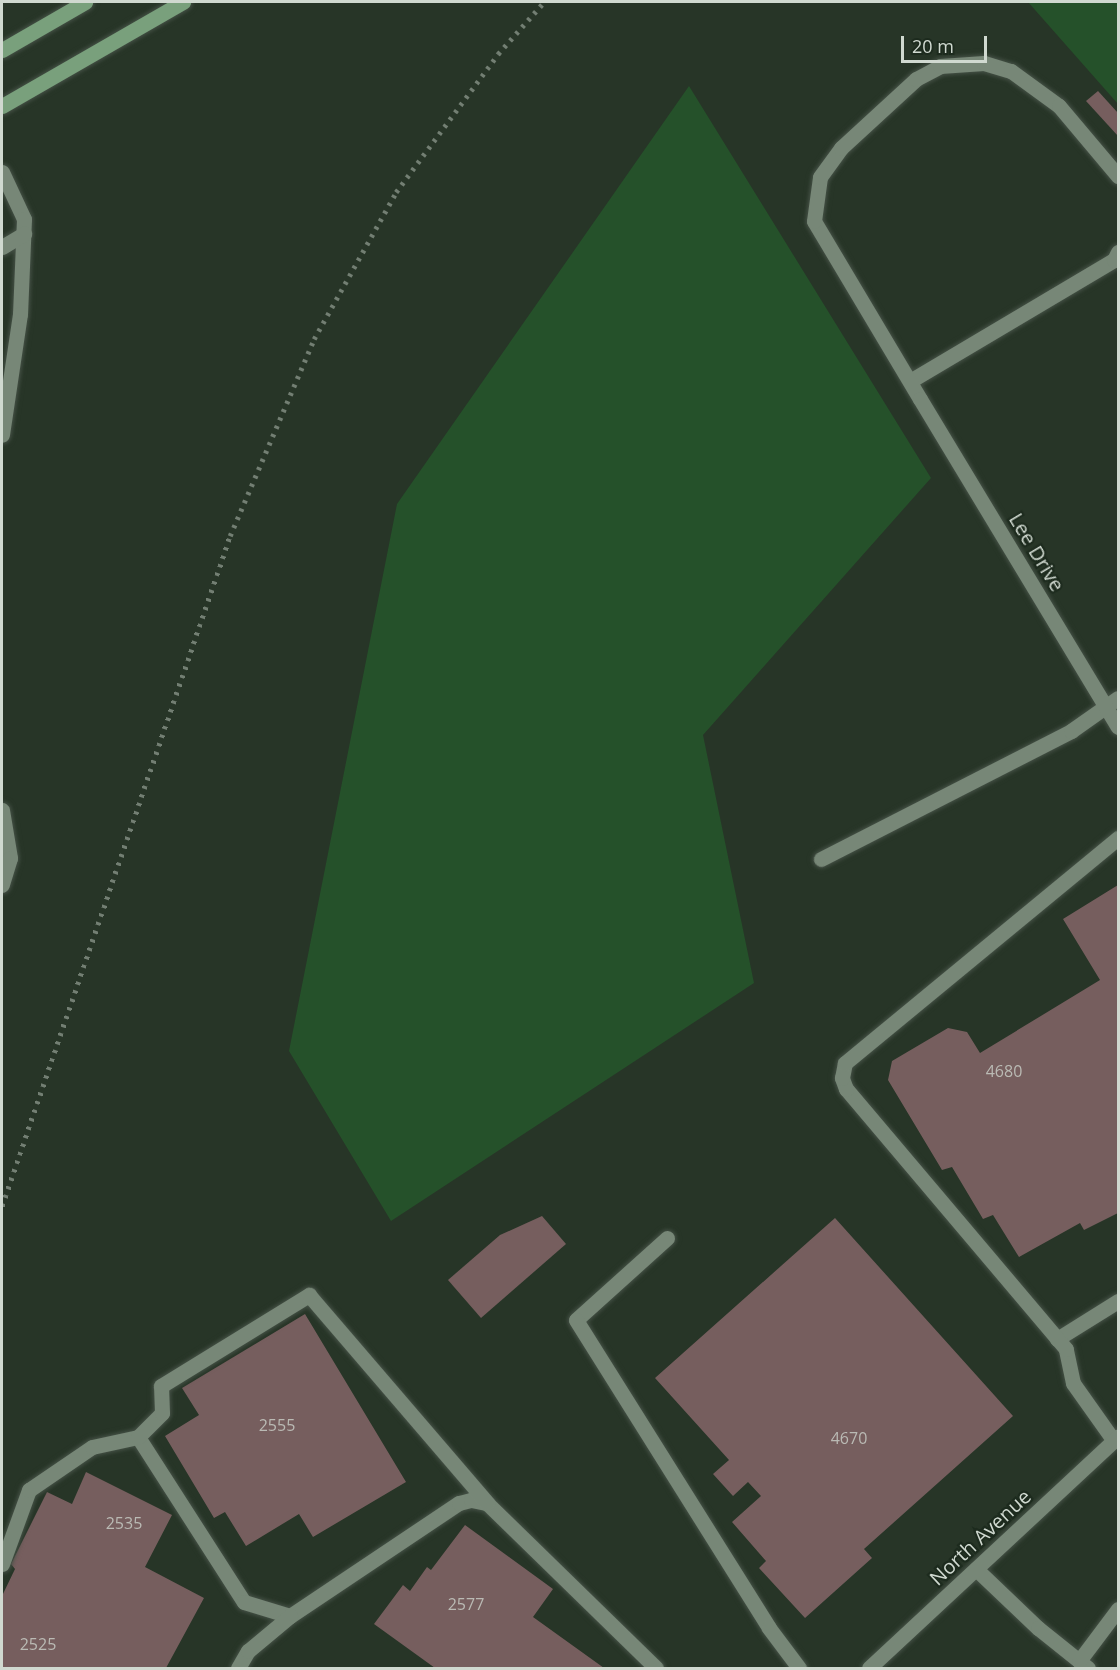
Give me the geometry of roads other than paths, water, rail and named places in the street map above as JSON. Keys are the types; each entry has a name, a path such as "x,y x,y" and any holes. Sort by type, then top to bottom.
{"main road":[{"path":"2,50 85,2"},
{"path":"2,106 183,2"}],"street":[{"name":"Lee Drive","path":"1119,176 1059,106 1011,71 984,63 939,66 916,79 841,148 820,177 814,221 920,399 1112,702 1119,727"},
{"path":"2,172 24,219 20,314 2,435"},
{"path":"2,247 24,234"},
{"path":"910,381 1114,260 1119,252"},
{"path":"821,859 1071,731 1112,702"},
{"path":"2,810 10,858 2,885"},
{"path":"1116,1439 1073,1383 1066,1349 846,1089 842,1078 845,1063 1119,838"},
{"path":"667,1238 576,1320 769,1628 799,1668"},
{"path":"2,1564 29,1490 92,1446 138,1437 162,1413 161,1386 309,1294 487,1503 656,1668"},
{"path":"1058,1339 1119,1301"},
{"path":"138,1437 244,1602 290,1616"},
{"name":"North Avenue","path":"869,1668 1116,1439"},
{"path":"238,1668 248,1651 290,1616 459,1503 487,1503"},
{"path":"976,1569 1038,1628 1084,1665 1119,1609"}],"railway":[{"path":"2,1206 230,536 314,339 396,192 498,54 544,2"}]}
